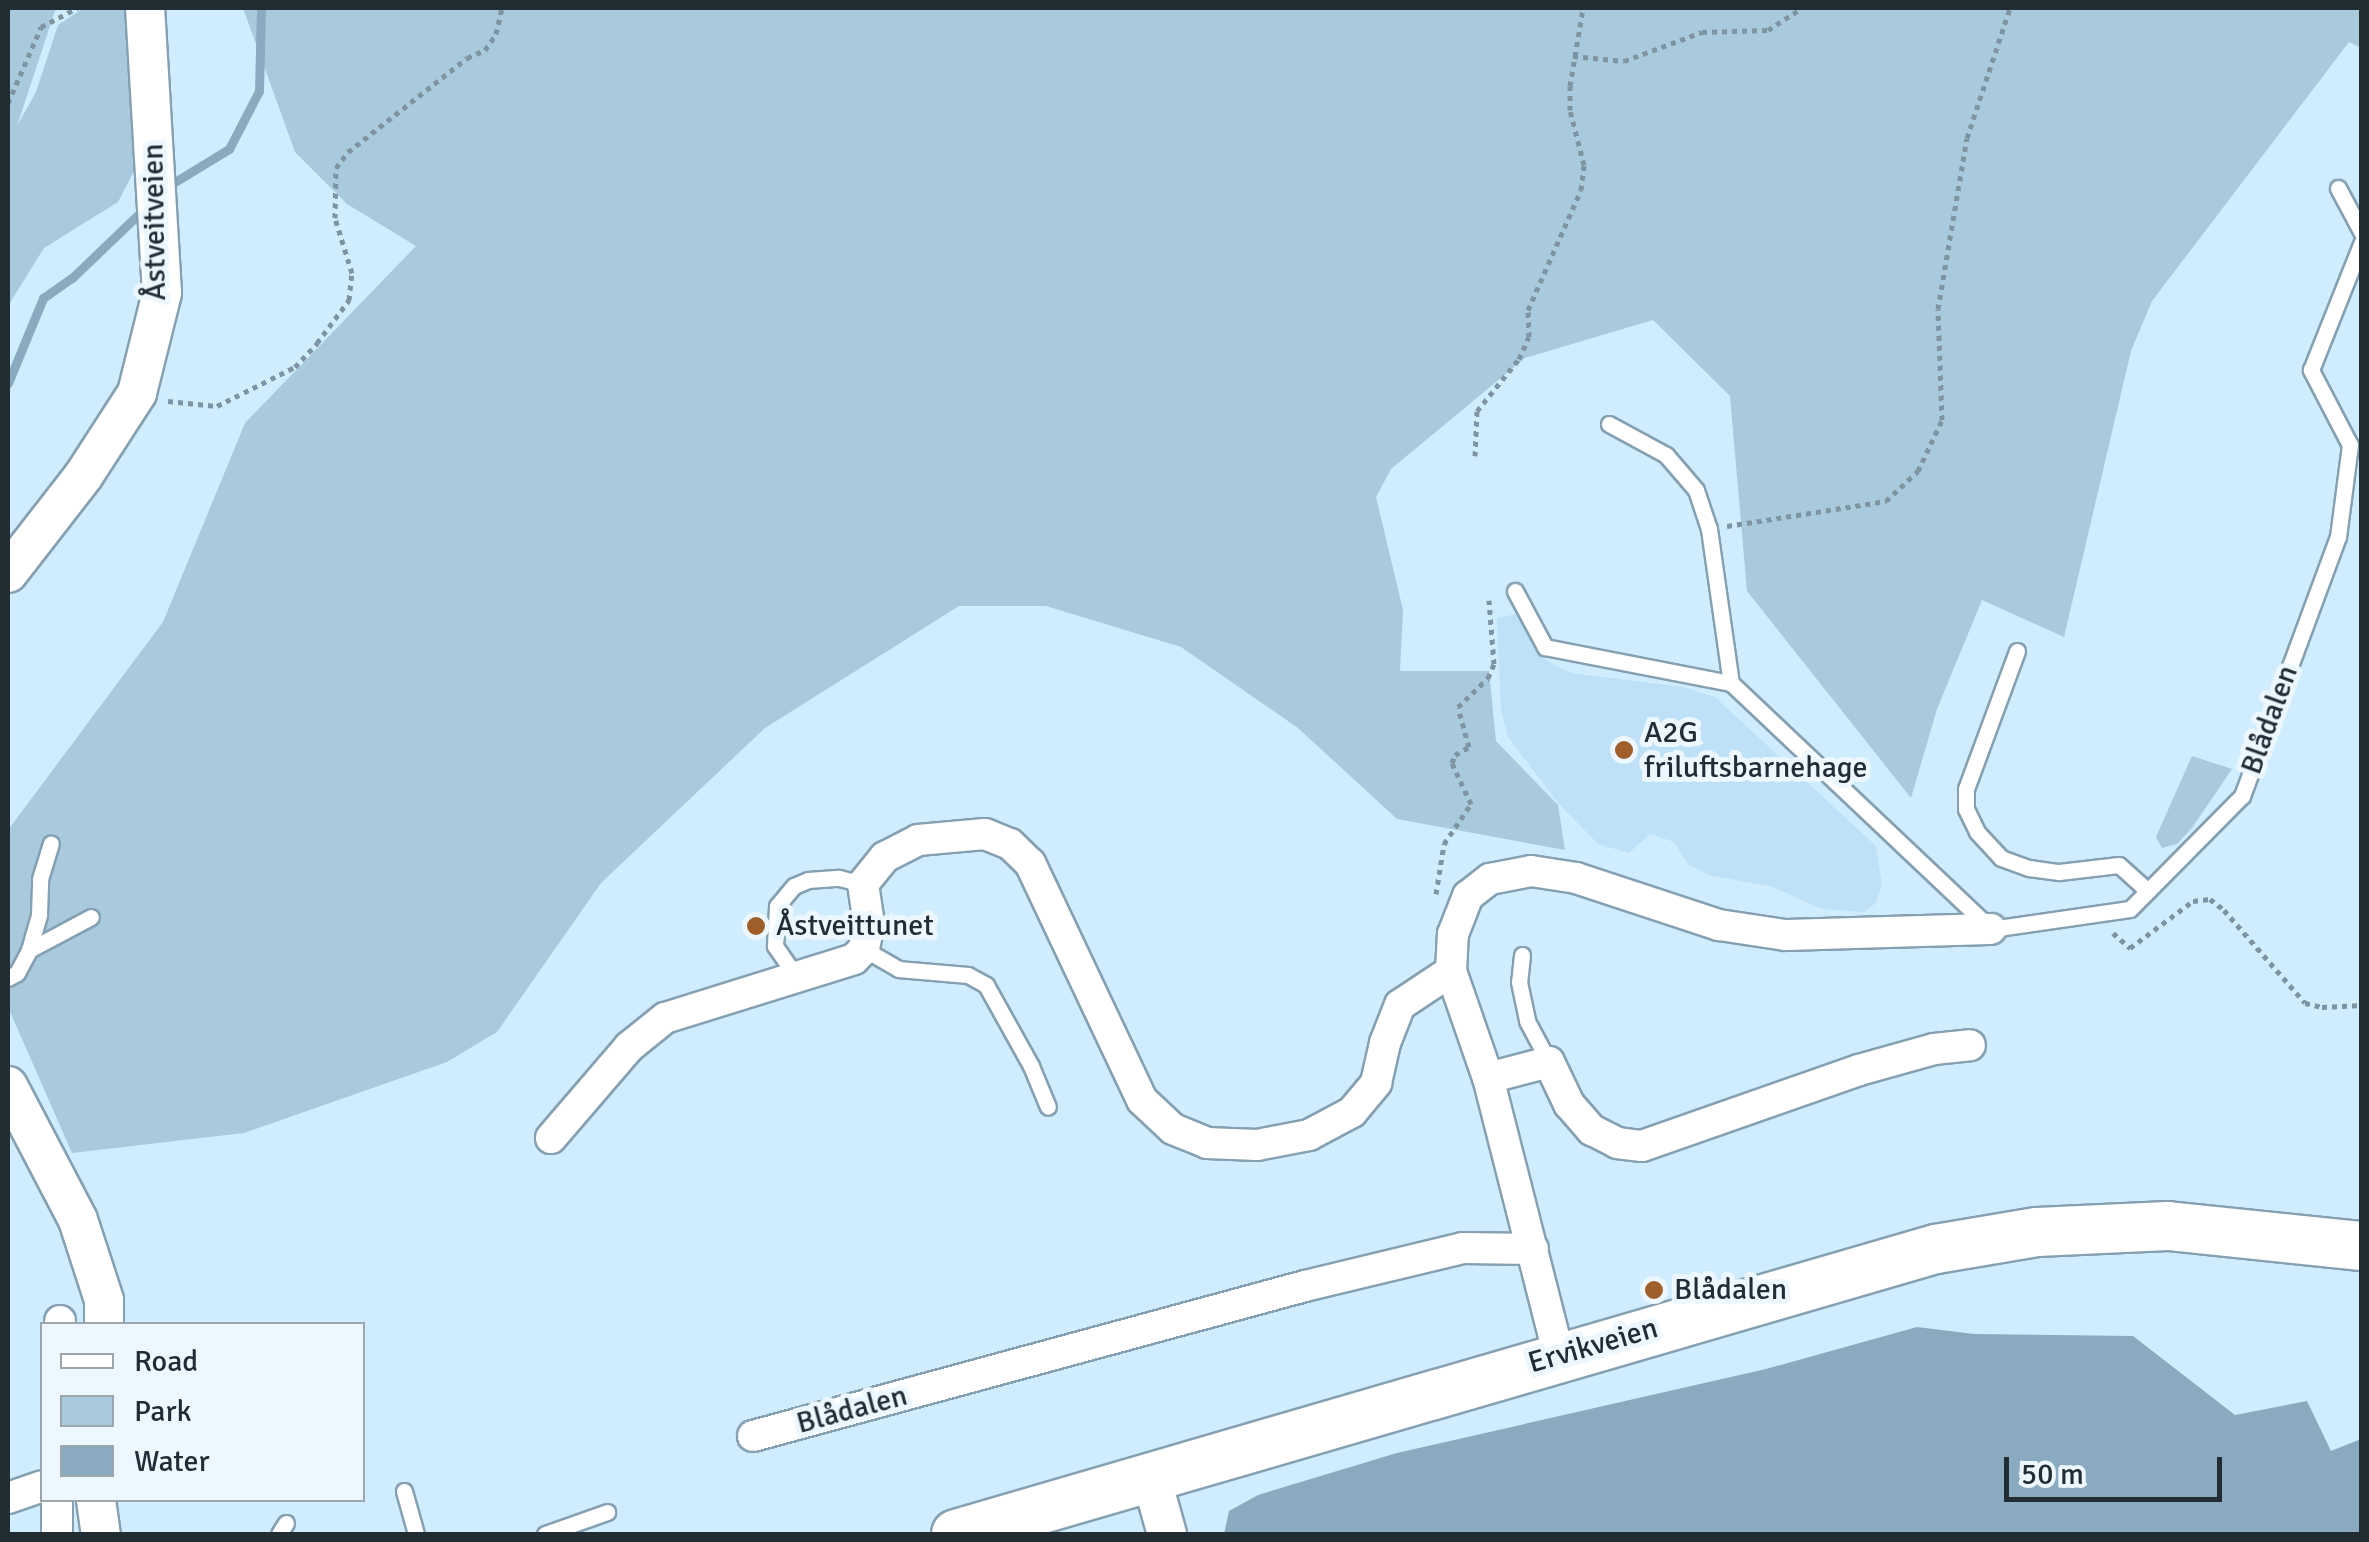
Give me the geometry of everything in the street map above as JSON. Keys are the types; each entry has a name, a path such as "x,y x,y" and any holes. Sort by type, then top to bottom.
{"main road":[{"name":"Ervikveien","path":"956,1534 1936,1249 2037,1232 2168,1226 2362,1246"}],"street":[{"name":"Åstveitveien","path":"8,573 84,475 137,393 162,293 145,8"},
{"path":"551,1138 629,1047 665,1018 854,960 864,949 869,924 863,884 885,857 918,840 985,834 1010,844 1030,864 1142,1100 1173,1129 1207,1143 1257,1145 1309,1135 1352,1112 1376,1083 1384,1043 1400,1005 1451,971"},
{"name":"Blådalen","path":"1460,914 1468,896 1490,880 1531,871 1576,878 1720,925 1785,935 1991,929"},
{"path":"1460,914 1453,934 1451,971 1488,1078 1559,1356"},
{"path":"1488,1078 1545,1054 1569,1104 1592,1130 1617,1143 1642,1146 1859,1070 1934,1050 1970,1045"},
{"path":"8,1086 78,1220 104,1300 104,1322"},
{"name":"Blådalen","path":"753,1436 1463,1248 1533,1249"},
{"path":"1151,1476 1167,1534"},
{"path":"8,1498 40,1487"},
{"path":"57,1502 58,1534"},
{"path":"96,1502 101,1534"}],"lane":[{"path":"2338,188 2362,233"},
{"name":"Blådalen","path":"1991,929 2130,909 2242,796 2338,538 2350,445 2311,370 2362,242"},
{"path":"1609,424 1666,455 1696,490 1710,529 1731,684"},
{"path":"1514,591 1544,647 1731,684 1991,929"},
{"path":"2017,651 1966,789 1966,809 1977,832 2001,858 2029,868 2060,872 2119,865 2148,891"},
{"path":"8,978 17,974 30,950 39,914 40,879 51,844"},
{"path":"796,976 775,946 774,921 785,895 808,880 840,878 863,884"},
{"path":"30,950 91,917"},
{"path":"864,949 898,970 968,976 986,985 1032,1066 1048,1107"},
{"path":"1522,955 1519,982 1527,1022 1545,1054"},
{"path":"1544,1020 1545,1054"},
{"path":"404,1492 416,1534"},
{"path":"545,1534 608,1512"}],"path":[{"path":"8,103 41,27 76,8"},
{"path":"137,393 190,406 217,406 295,367 348,300 352,273 335,218 336,168 348,152 466,58 485,50 496,34 502,8"},
{"path":"1476,456 1477,410 1518,359 1529,336 1528,310 1582,190 1584,165 1570,110 1573,56 1583,8"},
{"path":"1573,56 1624,61 1702,32 1768,30 1802,8"},
{"path":"1710,529 1886,500 1918,471 1942,420 1938,309 1967,138 2010,8"},
{"path":"1460,914 1435,898 1444,844 1471,804 1452,762 1455,755 1469,747 1458,707 1488,678 1494,664 1489,600"},
{"path":"2102,913 2123,946 2130,948 2193,902 2210,900 2224,910 2305,1003 2322,1007 2362,1005"}],"shaded area":[{"path":"1516,614 1527,622 1545,659 1571,673 1683,687 1715,697 1876,846 1882,885 1876,903 1864,912 1822,909 1770,886 1711,876 1688,864 1674,842 1650,834 1629,853 1598,844 1559,804 1508,737 1501,711 1497,618"}],"green space":[{"path":"8,8 56,8 17,126 36,92 58,25 84,8 153,8 148,144 118,202 44,248 8,306"},
{"path":"243,8 2361,8 2361,48 2349,42 2152,301 2131,351 2064,637 1982,600 1937,709 1911,798 1747,591 1730,396 1653,320 1525,358 1391,469 1376,497 1403,610 1400,671 1489,671 1496,741 1558,805 1565,850 1397,819 1298,728 1181,647 1046,606 959,606 765,728 601,883 497,1032 447,1062 244,1133 72,1153 8,1007 8,830 163,622 245,423 416,246 347,204 295,152"},
{"path":"2192,756 2232,769 2192,828 2177,844 2162,848 2156,837"}],"water":[{"path":"1917,1327 1974,1334 2133,1336 2235,1415 2307,1401 2331,1451 2361,1439 2361,1534 1224,1534 1229,1511 1258,1495 1397,1453 1766,1369"}],"waterway":[{"path":"165,188 229,149 259,91 261,8"},
{"path":"8,383 43,298 72,278 144,209"}],"place":[{"name":"A2G friluftsbarnehage","path":"1624,750"},
{"name":"Åstveittunet","path":"756,926"},
{"name":"Blådalen","path":"1654,1290"}]}
